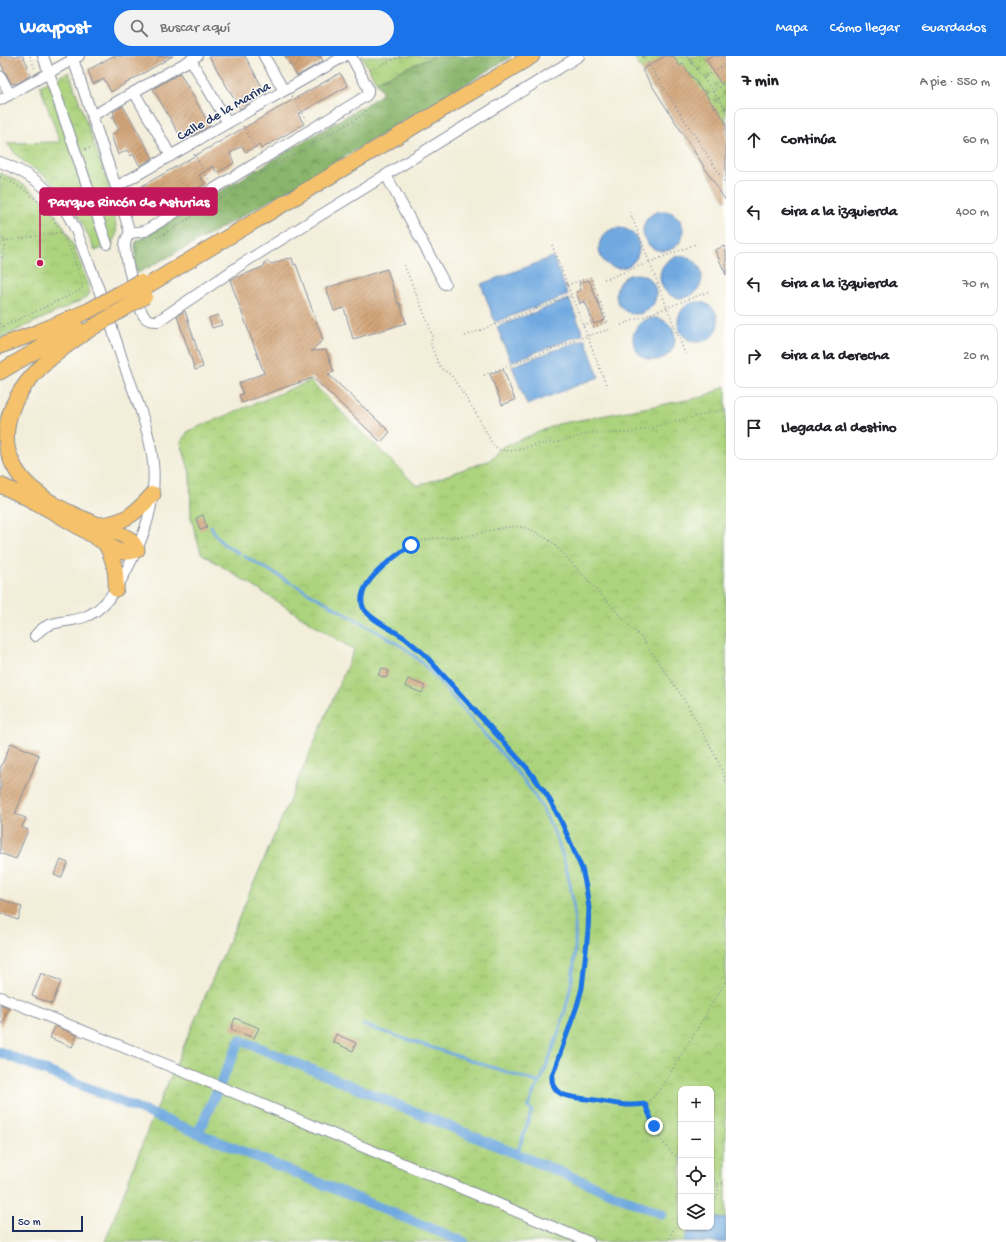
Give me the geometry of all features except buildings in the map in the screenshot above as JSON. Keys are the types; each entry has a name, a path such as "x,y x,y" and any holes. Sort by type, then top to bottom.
{"highway":[{"path":"142,289 532,56"},
{"path":"0,372 142,289 261,222 278,208"},
{"path":"0,346 36,333 92,318"},
{"path":"0,485 37,502 68,519 116,550 129,553 137,550 128,538 64,510 41,496 20,477 7,448 5,434 7,415 15,395 37,369 60,350 92,318"},
{"path":"99,525 110,524 128,518 136,512 153,494"},
{"path":"105,543 110,551 114,565 116,589"}],"street":[{"path":"44,56 107,244"},
{"path":"264,56 286,90"},
{"path":"130,233 145,231 366,96 369,91 367,85 346,56"},
{"path":"346,56 366,96"},
{"name":"Calle de la Marina","path":"116,187 346,56"},
{"path":"0,100 75,57 92,116 130,233 125,246 129,268 139,304 144,317 147,320 158,321 245,262 579,56"},
{"path":"92,116 194,58 228,123"},
{"path":"0,76 10,94"},
{"path":"134,92 171,156"},
{"path":"0,162 21,171 44,186 62,206 75,227 97,283 148,434 153,462 153,494 146,523 137,550 110,599 90,615 71,621 50,624 39,631 35,636"},
{"path":"386,175 445,284"},
{"path":"0,997 204,1080 589,1242"}],"path":[{"path":"368,71 401,56"},
{"path":"643,56 726,184"},
{"path":"687,56 712,92 726,109"},
{"path":"692,64 706,56"},
{"path":"703,78 726,64"},
{"path":"712,92 726,83"},
{"path":"286,90 308,122"},
{"path":"718,99 726,95"},
{"path":"149,237 155,239 161,236 253,178 358,118 367,108 366,96"},
{"path":"238,117 262,159"},
{"path":"189,146 210,182"},
{"path":"0,177 10,181 32,195 52,217 62,232 73,255 83,286 81,290 1,328 0,323"},
{"path":"630,212 686,354"},
{"path":"4,241 62,232"},
{"path":"0,235 6,248 5,254 0,260"},
{"path":"604,278 609,278 696,244"},
{"path":"552,245 607,387"},
{"path":"404,266 429,325 434,353 438,365 452,376 476,413 493,445 500,450 519,450 535,445 564,441 588,433 628,433 726,409"},
{"path":"567,285 591,277 608,322 593,327 584,302 575,306"},
{"path":"621,325 710,292"},
{"path":"465,336 571,296"},
{"path":"583,326 591,322"},
{"path":"484,375 587,336 611,329"},
{"path":"726,781 698,722 680,693 643,640 553,543 539,533 521,527 503,527 486,533 420,542 411,545 382,567 373,576 366,588 362,599 363,608 371,616 404,638 424,654 527,768 547,795 561,821 582,869 589,908 585,967 582,988 577,1006 552,1076 551,1083 554,1089 571,1098 619,1105 633,1106 645,1104 660,1090 726,981"},
{"path":"645,1104 658,1136 667,1149 678,1158"},
{"path":"714,1180 718,1189 718,1194 714,1201"},
{"path":"717,1184 726,1183"},
{"path":"668,1242 678,1222"}],"green space":[{"path":"361,56 434,56 376,81"},
{"path":"434,56 513,56 279,195 136,274 134,261 136,254 136,242 380,96 382,91 376,81"},
{"path":"633,56 726,56 726,201"},
{"path":"69,72 110,190 117,233 112,241 113,244 95,251 81,220 62,193 46,177 16,155 7,143 60,142 40,86"},
{"path":"0,173 19,182 35,193 49,206 60,220 77,254 90,292 88,296 78,302 0,338"},
{"path":"310,381 417,486 490,460 502,447 558,424 703,397 726,386 726,1242 105,1242 148,1129 354,650 201,553 191,518 190,473 181,443 188,431"}],"water":[{"path":"667,211 674,214 680,220 683,231 682,239 674,248 667,251 659,251 652,248 644,239 643,227 646,220 655,212"},
{"path":"623,228 630,231 636,237 639,248 638,256 630,265 623,268 615,268 608,265 600,256 599,244 602,237 611,229"},
{"path":"681,256 696,262 702,277 696,292 681,298 666,292 660,277 666,262"},
{"path":"553,257 568,295 495,322 481,284"},
{"path":"640,274 647,277 653,283 656,294 655,302 647,311 640,314 632,314 625,311 617,302 616,290 619,283 628,275"},
{"path":"569,299 583,334 511,362 497,327"},
{"path":"702,302 709,305 715,311 718,322 717,330 709,339 702,342 694,342 687,339 679,330 678,318 681,311 690,303"},
{"path":"650,318 658,318 669,324 675,335 675,343 669,354 658,360 650,360 639,354 633,343 633,335 639,324"},
{"path":"585,339 599,377 527,405 512,366"},
{"path":"714,1217 726,1219 726,1242 684,1242 688,1230 714,1230"}],"waterway":[{"path":"211,526 216,536 222,542 229,548 239,553"},
{"path":"244,556 390,639 406,649 420,661 518,773 542,809 554,833 564,859 570,886 574,913 574,967 569,994 556,1039 540,1083 534,1091 528,1108 532,1110 517,1154"},
{"path":"363,1025 540,1083"},
{"path":"198,1133 240,1040 662,1214"},
{"path":"0,1052 464,1242"}],"place":[{"name":"Parque Rincón de Asturias","path":"40,263"}],"route":[{"path":"411,545 382,567 373,576 362,599 363,608 371,616 404,638 424,654 454,685 527,768 547,795 561,821 582,869 589,908 582,988 552,1076 551,1083 554,1089 571,1098 619,1105 633,1106 645,1104 654,1126"}]}
